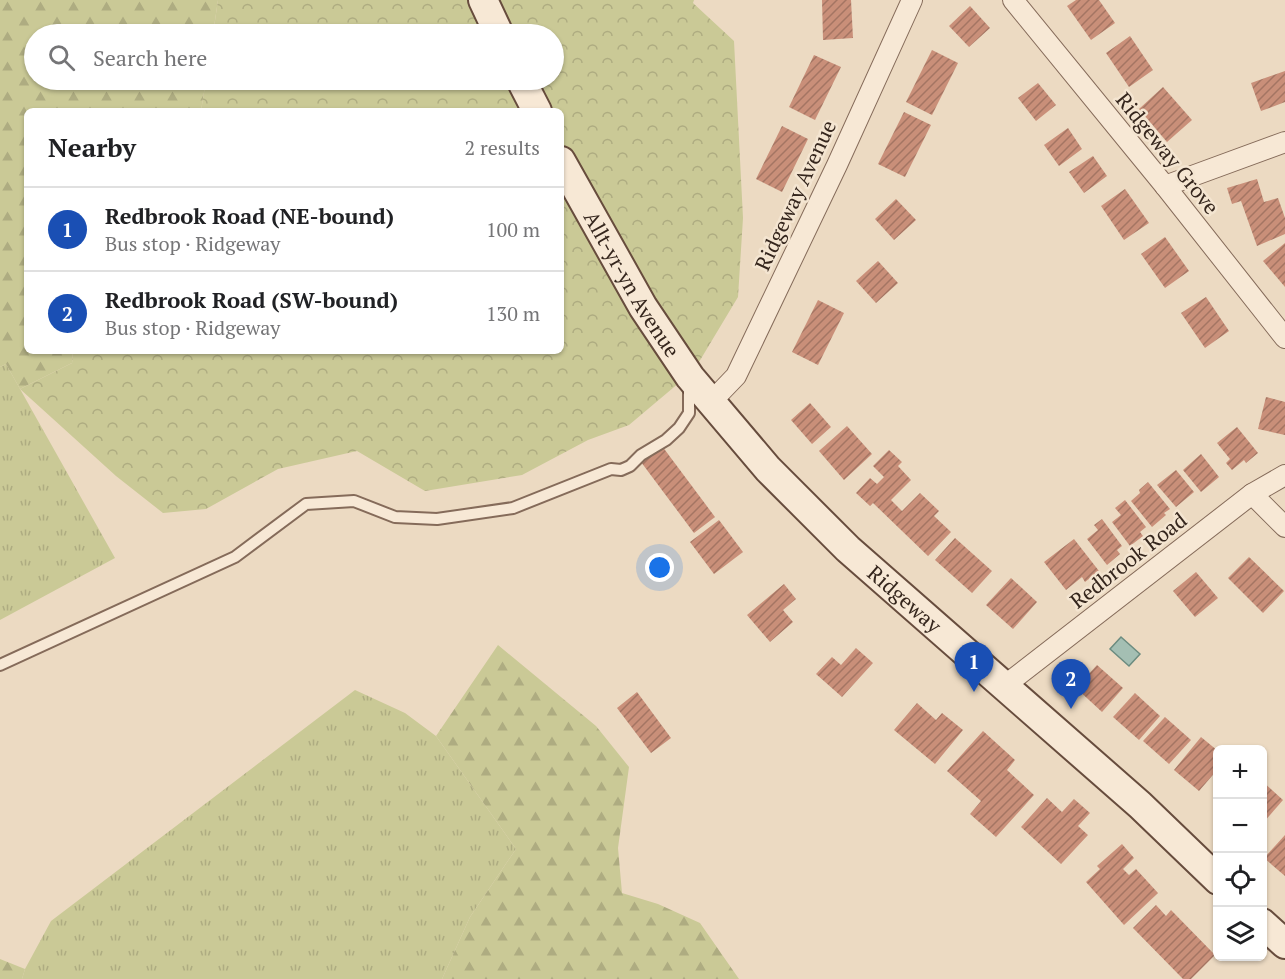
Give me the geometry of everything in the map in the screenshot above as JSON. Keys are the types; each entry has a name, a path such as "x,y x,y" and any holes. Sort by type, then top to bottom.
{"street":[{"path":"483,0 494,24"},
{"name":"Ridgeway Avenue","path":"711,402 736,376 837,165 912,0"},
{"name":"Ridgeway Grove","path":"1013,0 1165,186 1285,338"},
{"path":"526,90 535,108"},
{"path":"1165,186 1285,142"},
{"name":"Allt-yr-yn Avenue","path":"564,166 643,307 690,377 711,402"},
{"name":"Ridgeway","path":"711,402 768,469 848,549 1140,805 1213,875"},
{"name":"Redbrook Road","path":"1003,687 1252,494 1285,475"},
{"path":"1252,494 1285,527"},
{"path":"1267,927 1285,944"}],"lane":[{"path":"0,665 235,557 306,504 354,501 395,517 437,519 513,507 611,469 621,470 630,466 640,455 666,440 679,428 689,413 690,377"}],"green space":[{"path":"0,0 218,0 214,24 24,24 24,90 204,90 201,108 24,108 24,354 73,354 72,363 20,389 6,364 0,367"},
{"path":"218,0 694,0 693,3 734,41 743,218 738,297 690,377 686,377 629,425 588,440 522,475 425,491 357,451 278,469 206,509 163,513 116,476 20,389 72,363 73,354 564,354 564,108 201,108 204,90 564,90 564,24 214,24"},
{"path":"6,364 115,558 0,620 0,367"},
{"path":"498,645 596,726 629,767 618,848 622,893 658,904 700,923 739,979 442,979 470,917 516,849 436,736"},
{"path":"355,690 405,713 436,736 516,849 470,917 442,979 22,979 51,921"},
{"path":"0,959 25,969 22,979 0,979"}],"shaded area":[{"path":"1121,637 1140,654 1129,666 1110,649"}],"building":[{"path":"822,0 851,0 853,38 823,40"},
{"path":"1076,0 1099,0 1115,23 1091,40 1067,6"},
{"path":"970,6 990,28 969,47 949,26"},
{"path":"1130,36 1153,70 1129,87 1106,53"},
{"path":"932,50 958,63 932,115 906,102"},
{"path":"814,55 841,67 815,120 789,107"},
{"path":"1285,71 1285,102 1261,111 1251,83"},
{"path":"1038,83 1056,105 1036,121 1018,98"},
{"path":"1163,87 1192,120 1167,142 1139,109"},
{"path":"904,112 931,125 905,177 878,164"},
{"path":"782,126 808,139 782,192 756,179"},
{"path":"1068,128 1082,149 1059,166 1044,145"},
{"path":"1093,156 1107,176 1084,193 1069,172"},
{"path":"1257,179 1264,202 1278,198 1285,218 1285,234 1257,246 1241,201 1232,204 1227,188"},
{"path":"1125,189 1149,223 1124,240 1101,206"},
{"path":"896,199 916,220 894,240 875,219"},
{"path":"1165,237 1189,271 1165,288 1141,254"},
{"path":"1285,243 1285,287 1263,261"},
{"path":"878,261 898,283 876,303 856,281"},
{"path":"1206,297 1229,331 1205,348 1181,313"},
{"path":"818,300 844,313 818,365 792,352"},
{"path":"1266,397 1285,402 1285,435 1258,429"},
{"path":"810,403 831,427 812,444 791,420"},
{"path":"847,426 872,454 844,480 819,451"},
{"path":"1237,427 1258,453 1246,463 1244,460 1232,470 1226,463 1230,459 1217,443"},
{"path":"662,446 715,517 694,533 641,462"},
{"path":"889,450 902,462 898,466 911,480 891,500 902,511 920,493 939,511 934,516 951,532 928,556 873,503 870,506 856,493 870,478 877,484 884,477 873,466"},
{"path":"1201,454 1219,477 1201,492 1183,470"},
{"path":"1176,470 1194,492 1176,507 1157,485"},
{"path":"1148,482 1170,509 1152,527 1131,501"},
{"path":"1125,500 1146,527 1140,532 1143,536 1130,546 1112,522 1121,515 1115,508"},
{"path":"1102,519 1122,546 1117,550 1120,554 1107,565 1087,539 1098,530 1094,525"},
{"path":"719,520 743,552 714,574 690,542"},
{"path":"955,538 992,571 972,593 935,560"},
{"path":"1074,539 1099,571 1085,582 1082,577 1066,590 1044,562"},
{"path":"1249,557 1284,591 1263,613 1228,578"},
{"path":"1196,572 1218,598 1195,617 1173,591"},
{"path":"1011,578 1037,602 1013,629 986,605"},
{"path":"784,584 796,599 783,610 793,622 770,642 747,615"},
{"path":"856,648 873,663 842,697 816,674 832,657 841,665"},
{"path":"1097,665 1123,688 1102,712 1076,688"},
{"path":"637,692 671,738 651,753 617,708"},
{"path":"1135,693 1160,716 1139,740 1113,717"},
{"path":"917,703 936,720 942,713 963,730 935,764 894,730"},
{"path":"1165,717 1191,740 1169,764 1143,741"},
{"path":"983,731 1015,760 1007,770 1034,795 996,837 970,814 981,801 947,771"},
{"path":"1201,737 1213,747 1213,775 1199,791 1174,770"},
{"path":"1267,786 1283,800 1267,818"},
{"path":"1047,798 1062,812 1074,799 1090,813 1078,826 1088,835 1061,864 1021,827"},
{"path":"1285,835 1285,876 1267,861 1267,855"},
{"path":"1122,844 1134,858 1123,869 1129,875 1136,869 1158,893 1124,925 1086,882 1100,869 1097,866"},
{"path":"1156,905 1166,916 1171,910 1213,953 1213,957 1191,979 1183,979 1133,928"}],"place":[{"name":"Redbrook Road (NE-bound)","path":"974,692"},
{"name":"Redbrook Road (SW-bound)","path":"1071,709"}]}
